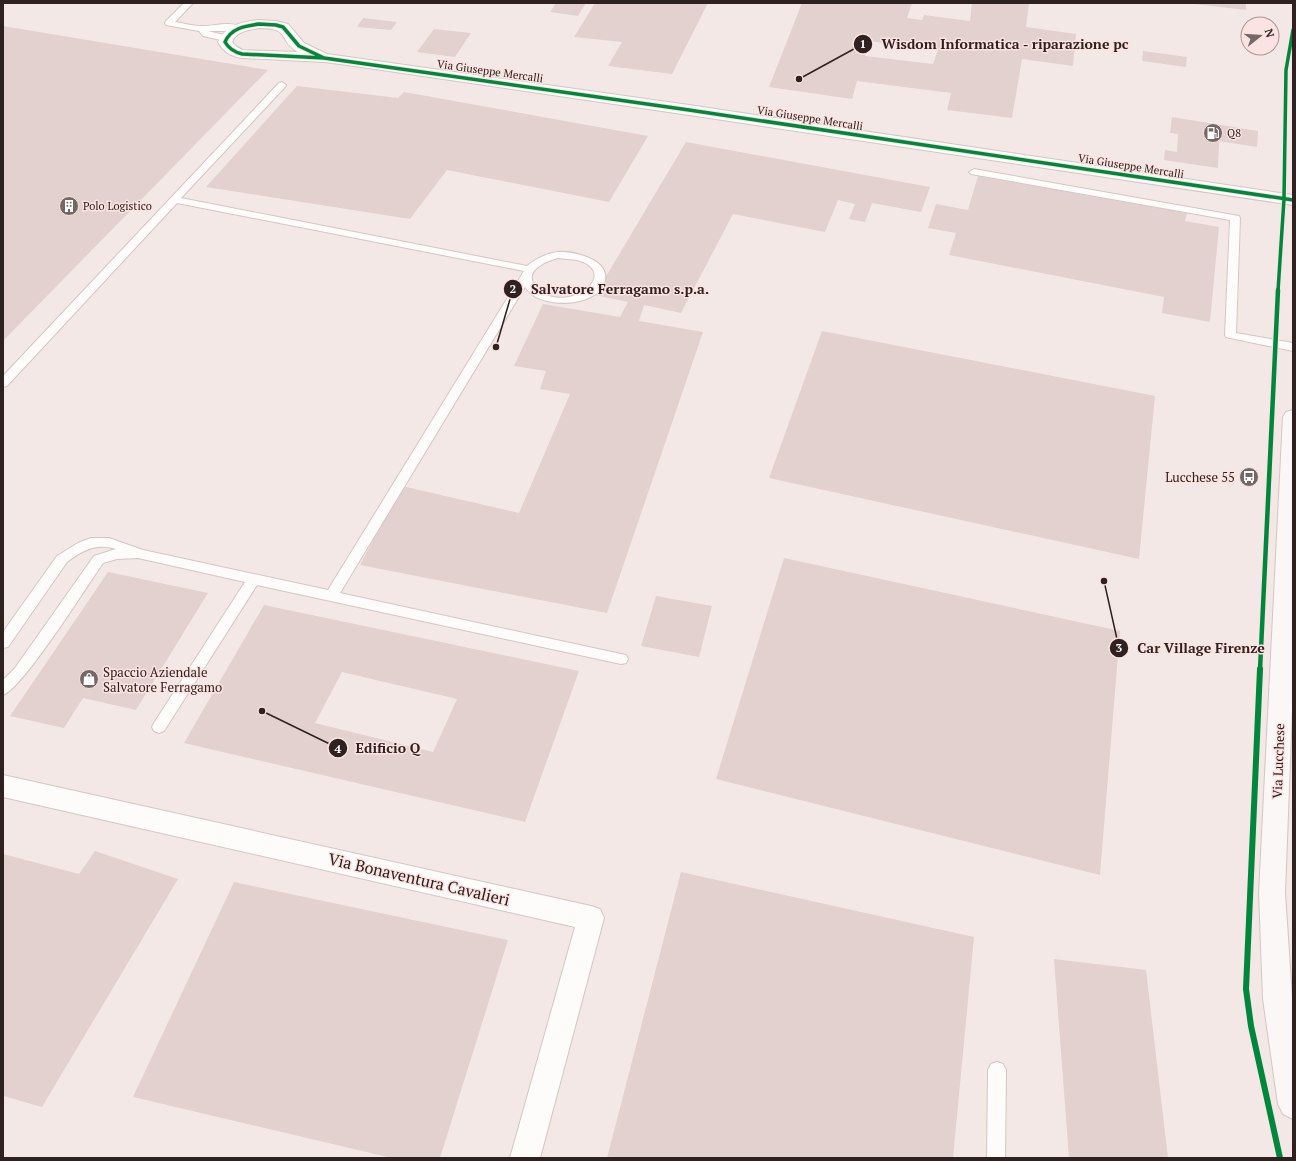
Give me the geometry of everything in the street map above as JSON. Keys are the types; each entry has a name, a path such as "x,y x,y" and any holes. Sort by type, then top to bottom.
{"main road":[{"name":"Via Lucchese","path":"1293,417 1272,892 1277,998 1293,1104"}],"street":[{"path":"258,24 275,24 288,31 296,44 303,49 324,58 242,54 234,52 227,47 225,38 238,28 258,24"},
{"name":"Via Giuseppe Mercalli","path":"324,58 689,110 1293,200"},
{"name":"Via Bonaventura Cavalieri","path":"3,786 591,918 525,1158"}],"lane":[{"path":"189,3 169,23 202,29 214,27 238,28"},
{"path":"202,29 206,34 225,38"},
{"path":"3,383 282,85"},
{"path":"974,172 1235,218 1230,335 1293,347"},
{"path":"174,200 528,272"},
{"path":"331,596 528,272 537,262 547,258 558,255 571,255 582,257 592,262 598,268 601,276 599,283 593,290 584,296 560,300 538,295 531,289 527,283 528,272"},
{"path":"3,643 62,559 74,550 89,542 102,541 114,543 140,554 621,659"},
{"path":"3,689 20,672 99,559 117,554 140,554"},
{"path":"158,727 254,579"},
{"path":"996,1070 996,1158"}],"building":[{"path":"556,3 586,3 578,16 550,12"},
{"path":"595,3 708,3 672,74 608,66 622,42 574,37"},
{"path":"802,3 912,3 907,18 922,20 924,15 970,21 972,3 1029,3 1026,27 1076,34 1073,66 1022,59 1012,118 947,110 951,93 857,81 852,99 769,87","holes":["869,41 938,50 933,64 865,56"]},
{"path":"1246,3 1246,10 1194,4"},
{"path":"363,18 397,22 391,30 357,27"},
{"name":"Polo Logistico","path":"3,26 268,70 3,341"},
{"path":"434,29 471,33 455,57 417,52"},
{"path":"1143,51 1187,57 1186,67 1142,61"},
{"path":"297,86 398,98 404,92 648,136 609,202 447,170 410,219 206,187"},
{"path":"1172,117 1258,131 1257,147 1219,141 1218,168 1164,160 1165,150 1177,152 1178,134 1170,133"},
{"path":"686,142 930,187 921,212 872,203 865,222 849,219 855,204 838,200 825,232 733,214 681,313 644,305 639,321 703,332 607,613 360,565 402,486 519,513 570,394 540,389 546,371 514,366 543,304 620,317 628,302 595,295"},
{"path":"978,176 1187,213 1185,221 1219,227 1210,322 1162,313 1164,297 949,255 956,233 928,228 936,204 968,210"},
{"path":"822,331 1155,396 1139,559 769,478"},
{"path":"784,558 1120,631 1100,875 716,779"},
{"path":"108,572 208,593 136,710 83,698 64,728 10,716"},
{"path":"656,596 712,606 699,657 641,646"},
{"path":"264,605 579,671 525,822 184,743","holes":["342,672 457,699 433,752 315,723"]},
{"path":"95,851 178,879 42,1107 3,1096 3,854 79,874"},
{"path":"681,872 974,937 953,1158 607,1158"},
{"path":"234,882 508,940 440,1158 392,1158 133,1097"},
{"path":"1054,959 1146,970 1168,1158 1069,1158"}],"cycle path":[{"path":"324,58 299,46 294,42 289,33 283,27 276,25 259,24 241,27 233,31 225,42 232,50 242,54 324,58 347,61 689,110 1293,200"},
{"path":"1280,1158 1251,1026 1246,989 1274,343 1284,199 1286,70 1293,30"}],"place":[{"name":"Wisdom Informatica - riparazione pc","path":"799,79"},
{"name":"Q8","path":"1213,133"},
{"name":"Polo Logistico","path":"69,206"},
{"name":"Salvatore Ferragamo s.p.a.","path":"496,347"},
{"name":"Lucchese 55","path":"1249,477"},
{"name":"Car Village Firenze","path":"1104,581"},
{"name":"Spaccio Aziendale Salvatore Ferragamo","path":"89,679"},
{"name":"Edificio Q","path":"262,711"}]}
